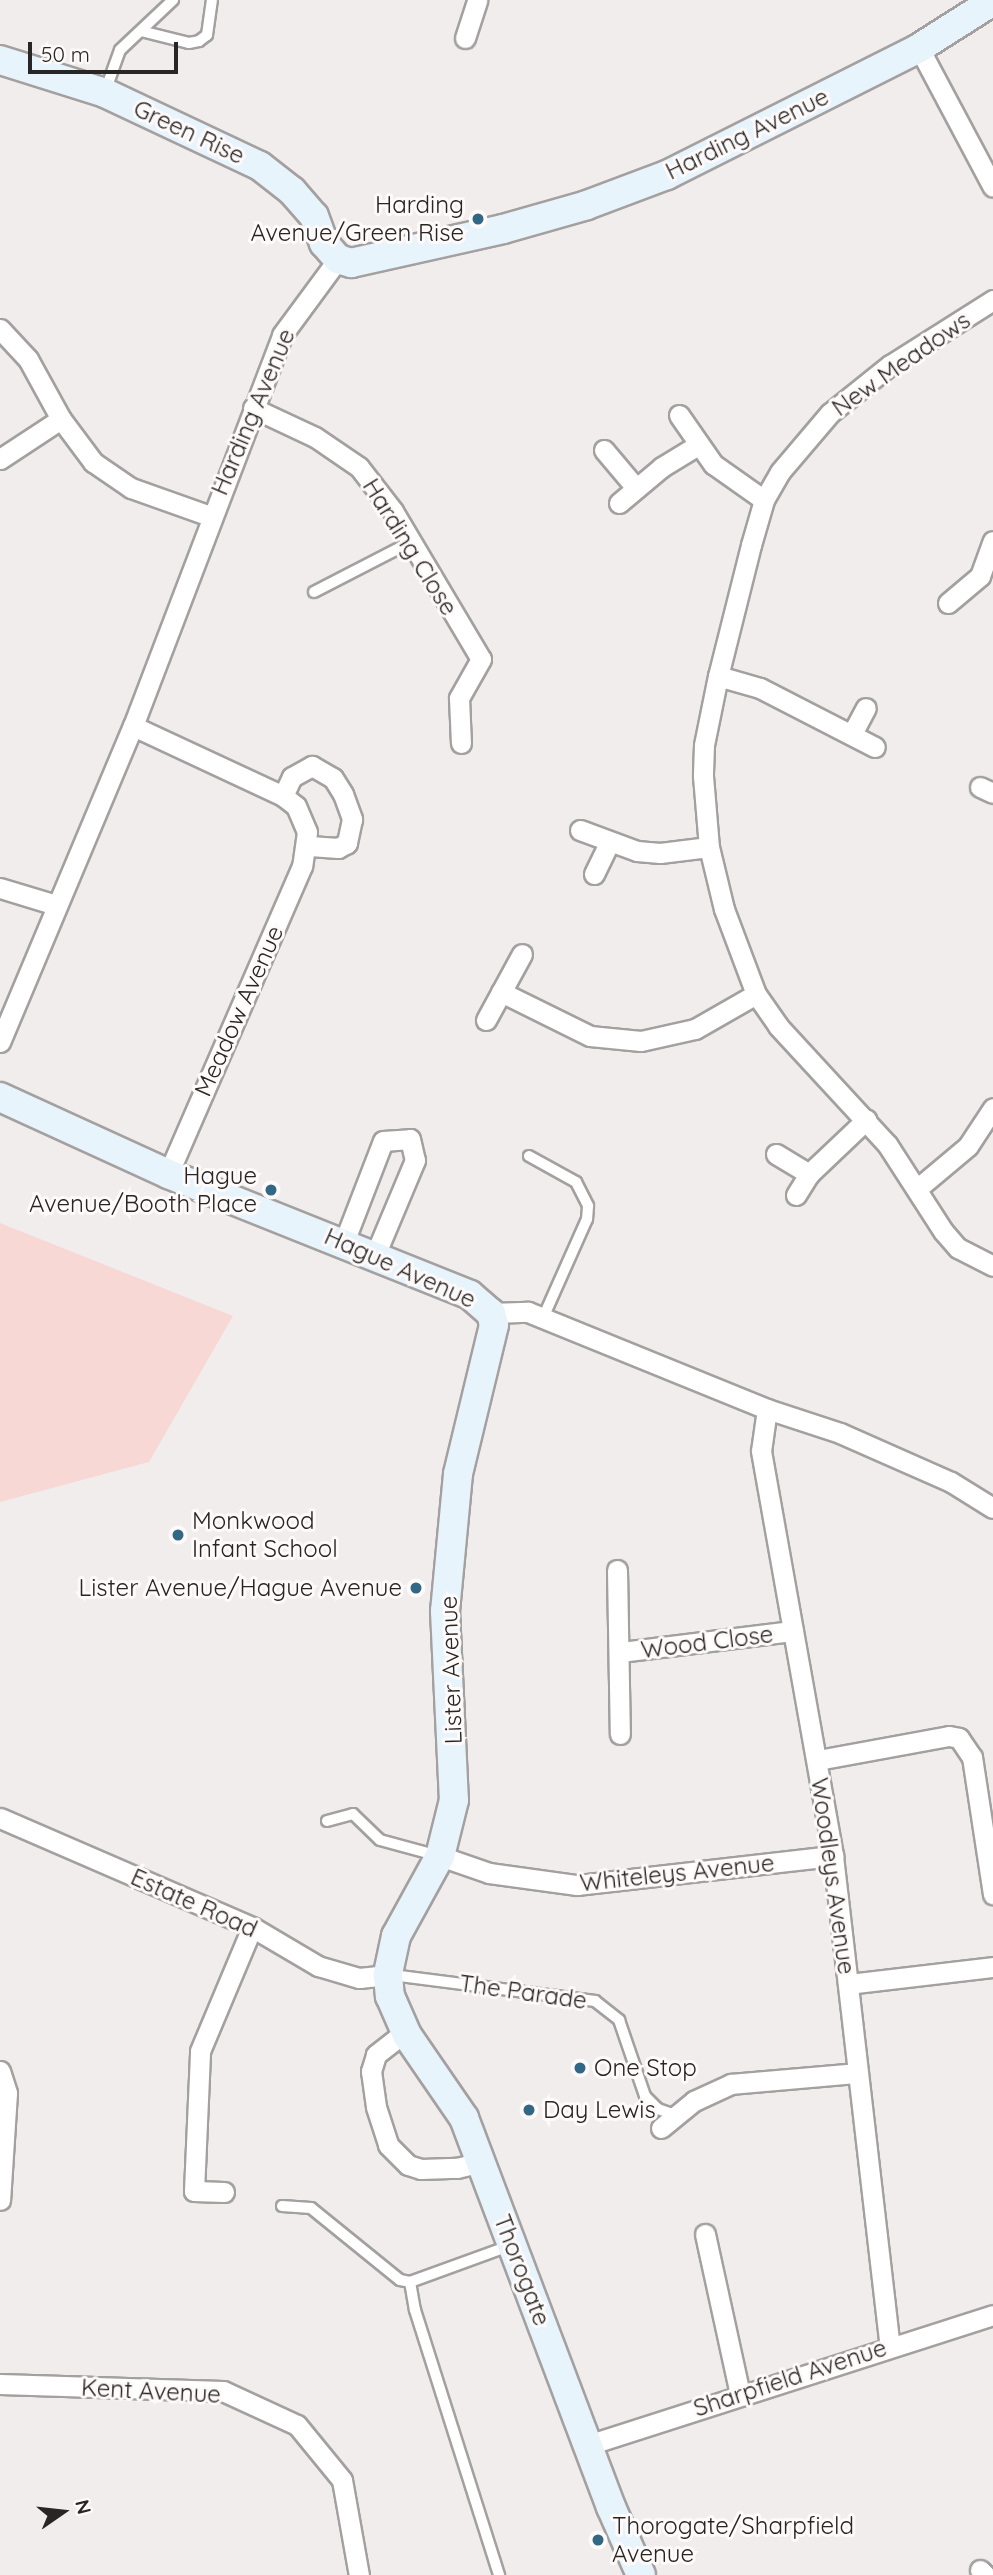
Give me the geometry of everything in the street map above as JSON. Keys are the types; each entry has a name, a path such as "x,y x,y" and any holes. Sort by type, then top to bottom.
{"street":[{"path":"465,38 477,0"},
{"name":"Harding Avenue","path":"0,1042 133,726 209,516 282,335 338,259 351,263 587,205 667,175 919,48 993,1"},
{"path":"919,48 993,187"},
{"name":"Green Rise","path":"0,60 105,93 260,166 292,191 314,216 324,243 338,259"},
{"name":"New Meadows","path":"993,300 890,365 830,413 800,445 764,500 718,676 704,745 709,847 724,909 756,994 778,1026 866,1120 918,1188 943,1231 958,1248 993,1266"},
{"path":"0,329 28,359 75,443 110,477 209,516"},
{"name":"Harding Close","path":"253,408 315,437 359,467 377,487 481,659 459,698 461,743"},
{"path":"679,415 698,445 732,480 764,500"},
{"path":"0,467 61,419"},
{"path":"619,503 698,445"},
{"path":"604,450 636,488"},
{"path":"948,603 986,579 993,541"},
{"path":"718,676 760,688 853,732 875,747"},
{"path":"853,732 866,708"},
{"name":"Meadow Avenue","path":"133,726 283,796 303,818 306,846 302,866 168,1174"},
{"path":"283,796 292,777 312,766 333,778 343,794 352,819 347,843 338,848 306,846"},
{"path":"580,830 609,843 660,853 709,847"},
{"path":"594,874 609,843"},
{"path":"0,888 56,905"},
{"path":"486,1020 522,954"},
{"path":"501,992 590,1036 641,1041 695,1029 756,994"},
{"name":"Hague Avenue","path":"0,1097 168,1174 344,1242 470,1295 491,1313 514,1311 543,1318 767,1409 840,1433 951,1482 993,1508"},
{"path":"918,1188 968,1146 993,1108"},
{"path":"796,1195 810,1174 866,1120"},
{"path":"344,1242 383,1141 410,1139 415,1160 374,1255"},
{"path":"776,1154 810,1174"},
{"name":"Lister Avenue","path":"388,1975 396,1936 440,1856 454,1800 447,1598 458,1474 494,1325 491,1313"},
{"name":"Woodleys Avenue","path":"767,1409 761,1451 833,1856 890,2346"},
{"name":"Wood Close","path":"617,1570 621,1653 620,1734"},
{"name":"Wood Close","path":"621,1653 793,1631"},
{"path":"818,1760 950,1736 959,1738 972,1756 993,1894"},
{"name":"Estate Road","path":"0,1818 252,1927 318,1965 359,1978 388,1975"},
{"name":"Whiteleys Avenue","path":"440,1856 489,1873 577,1885 833,1856"},
{"path":"224,2192 194,2191 200,2051 252,1927"},
{"path":"848,1984 993,1967"},
{"name":"Thorogate","path":"388,1975 390,1996 405,2032 452,2097 481,2162 588,2445 641,2575"},
{"path":"405,2032 376,2056 371,2071 376,2107 388,2145 408,2165 421,2169 457,2168 481,2162"},
{"path":"0,2071 8,2092 0,2200"},
{"path":"668,2121 731,2084 858,2073"},
{"path":"705,2234 740,2394"},
{"name":"Sharpfield Avenue","path":"588,2445 740,2394 993,2315"},
{"name":"Kent Avenue","path":"0,2384 223,2391 297,2425 342,2480 359,2575"}],"lane":[{"path":"105,93 111,65 141,30 173,0"},
{"path":"141,30 189,43 199,41 207,35 212,0"},
{"path":"314,592 411,542"},
{"path":"529,1156 576,1182 588,1206 587,1219 543,1318"},
{"path":"327,1821 353,1814 380,1840 440,1856"},
{"name":"The Parade","path":"388,1975 595,2001 619,2020 645,2096 668,2121"},
{"path":"282,2206 311,2208 400,2280 410,2281 513,2245"},
{"path":"410,2281 499,2575"}],"shaded area":[{"path":"0,1223 233,1316 149,1462 0,1502"}],"place":[{"name":"Harding Avenue/Green Rise","path":"478,219"},
{"name":"Hague Avenue/Booth Place","path":"271,1190"},
{"name":"Monkwood Infant School","path":"178,1535"},
{"name":"Lister Avenue/Hague Avenue","path":"416,1588"},
{"name":"One Stop","path":"580,2068"},
{"name":"Day Lewis","path":"529,2110"},
{"name":"Thorogate/Sharpfield Avenue","path":"598,2540"}]}
